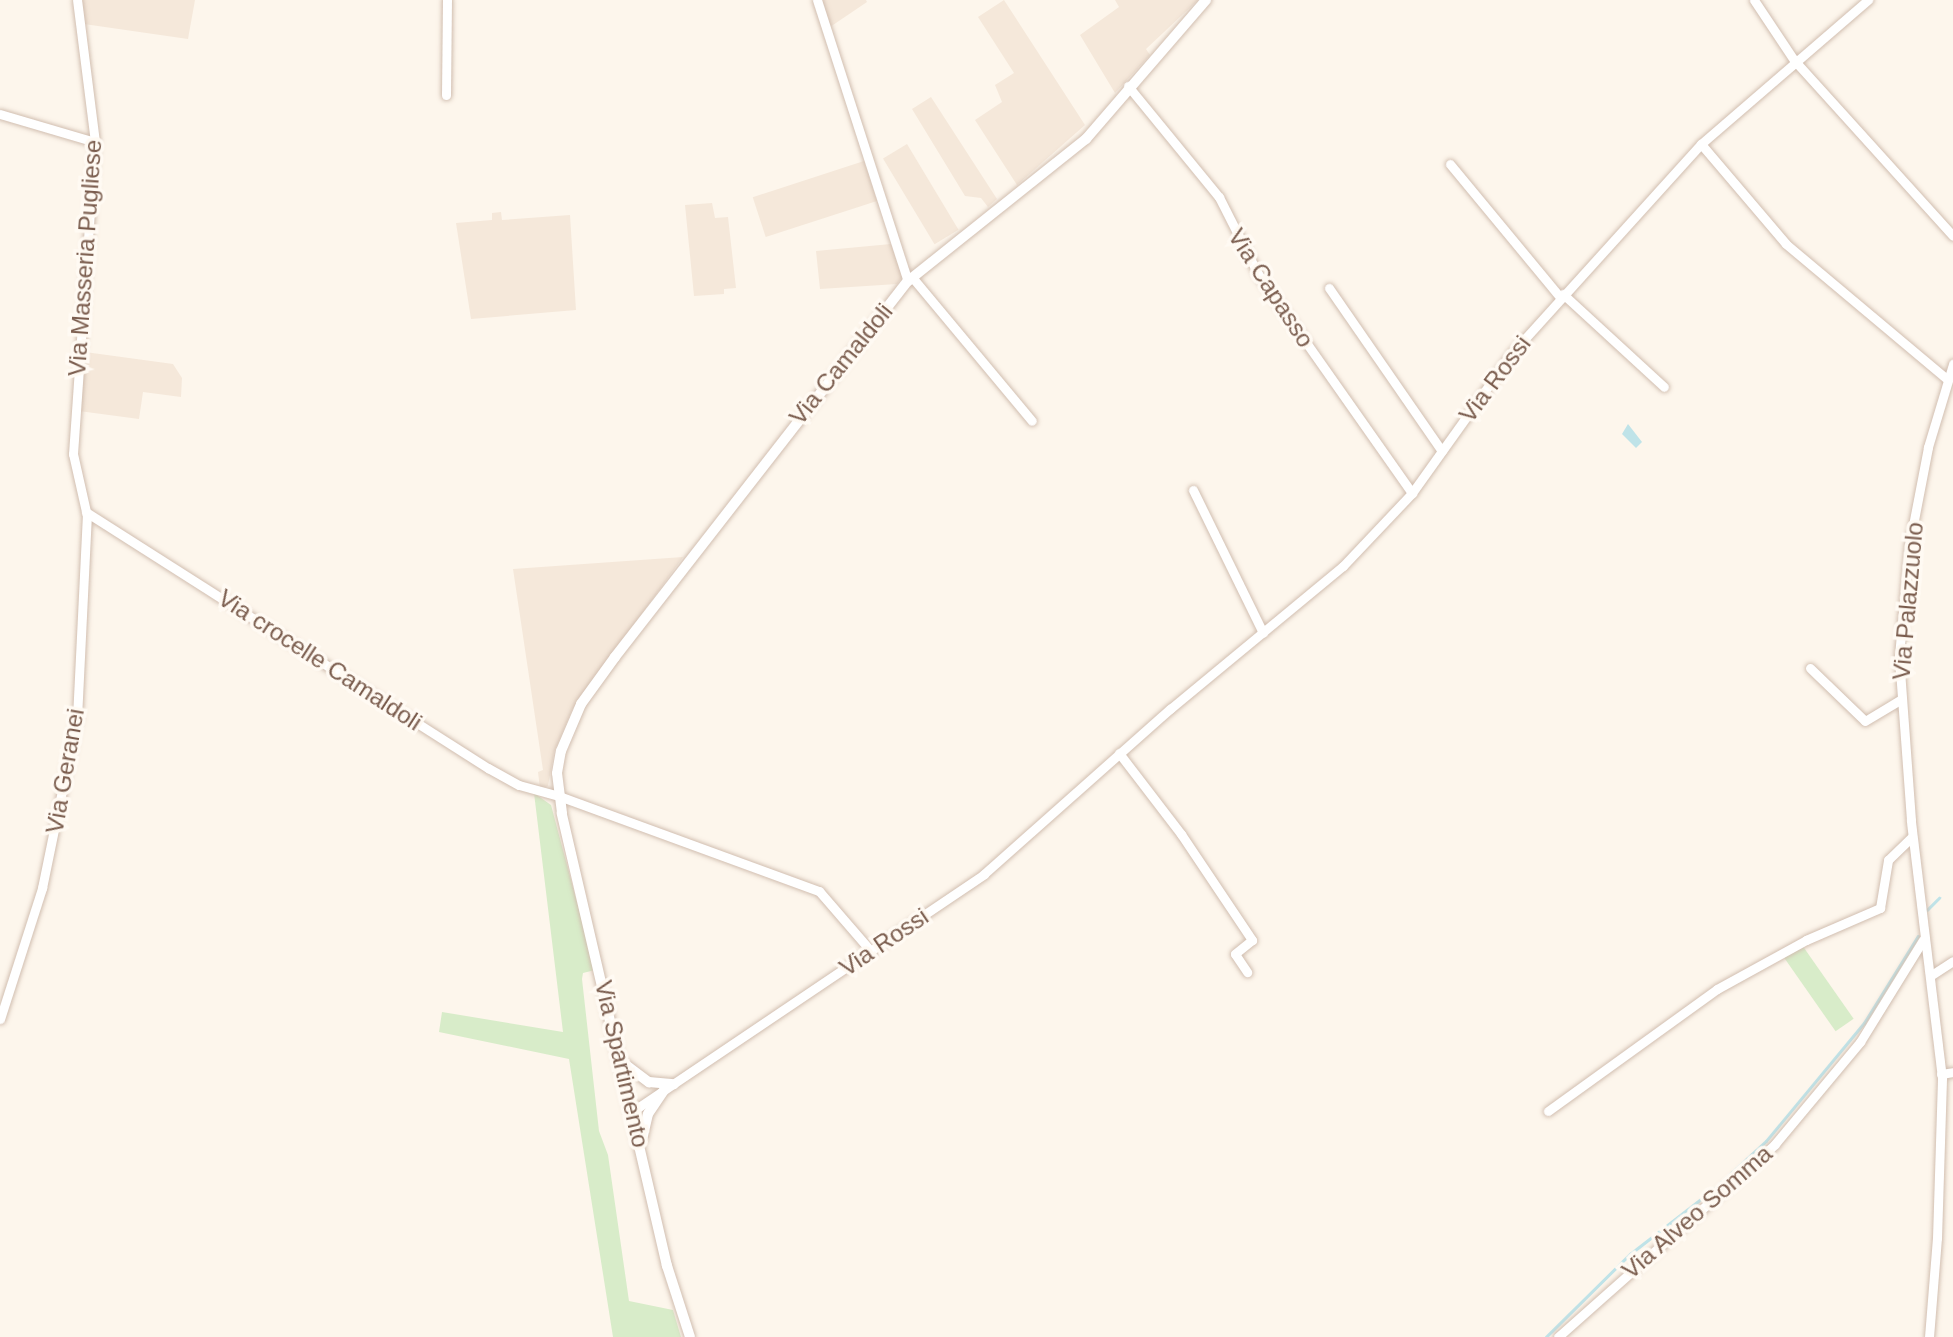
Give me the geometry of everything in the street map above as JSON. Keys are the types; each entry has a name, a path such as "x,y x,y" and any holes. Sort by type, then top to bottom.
{"street":[{"name":"Via Masseria Pugliese","path":"77,0 95,142 73,454 87,514"},
{"path":"446,95 447,0"},
{"path":"817,0 910,279 1032,421"},
{"name":"Via Camaldoli","path":"559,792 561,751 581,704 817,392 910,279 1086,139 1206,0"},
{"path":"1754,0 1794,60 1953,236"},
{"name":"Via Rossi","path":"633,1111 869,949 984,874 1119,753 1343,566 1412,493 1485,389 1562,295 1701,144 1794,60 1868,0"},
{"name":"Via Capasso","path":"1129,86 1219,197 1277,302 1412,493"},
{"path":"0,114 95,142"},
{"path":"1701,144 1786,244 1947,379"},
{"path":"1450,164 1562,295 1664,387"},
{"path":"1329,288 1442,451"},
{"name":"Via Palazzuolo","path":"1928,1337 1937,1238 1941,1074 1930,976 1923,940 1920,883 1912,837 1900,701 1909,546 1928,447 1953,365"},
{"path":"1192,490 1263,633"},
{"name":"Via crocelle Camaldoli","path":"87,514 488,768 519,785 559,792 819,891 869,949"},
{"name":"Via Geranei","path":"0,1019 42,888 74,749 87,514"},
{"path":"1810,668 1865,721 1900,701"},
{"path":"1119,753 1181,834 1252,940 1234,954 1247,972"},
{"name":"Via Spartimento","path":"559,792 672,1284 690,1337"},
{"path":"1548,1111 1717,989 1806,940 1880,908 1888,860 1912,837"},
{"name":"Via Alveo Somma","path":"1558,1337 1775,1144 1860,1042 1923,940"},
{"path":"1930,976 1953,961"},
{"path":"622,1062 649,1082 669,1087 648,1114 641,1143"},
{"path":"1941,1074 1953,1072"}],"shaded area":[{"path":"81,0 195,0 188,39 84,24"},
{"path":"821,0 866,0 867,2 830,27"},
{"path":"1004,0 1085,125 1017,185 975,120 1002,102 995,85 1014,73 978,17"},
{"path":"1115,0 1198,0 1146,49 1150,55 1115,93 1080,35 1119,7"},
{"path":"931,97 997,199 988,207 981,198 965,196 912,109"},
{"path":"907,144 959,230 935,244 883,158"},
{"path":"864,161 877,201 766,237 753,197"},
{"path":"712,203 715,218 728,217 736,288 724,289 724,294 694,296 685,205"},
{"path":"501,212 502,220 570,215 576,310 471,319 456,223 492,220 492,213"},
{"path":"891,244 902,277 897,284 820,289 816,251"},
{"path":"85,352 173,364 182,378 181,397 143,392 139,419 79,411"},
{"path":"683,557 572,710 554,752 548,786 540,789 538,772 543,770 513,569"}],"green space":[{"path":"534,793 551,805 595,970 583,973 582,979 599,1131 608,1155 629,1301 673,1310 681,1337 613,1337 569,1059 439,1032 442,1012 563,1032"},
{"path":"1802,945 1854,1019 1836,1031 1784,958"}],"water":[{"path":"1628,424 1642,442 1636,448 1622,434"}],"waterway":[{"path":"1927,910 1939,898"},
{"path":"1546,1337 1630,1254 1715,1188 1766,1141 1864,1023 1918,936"}]}
